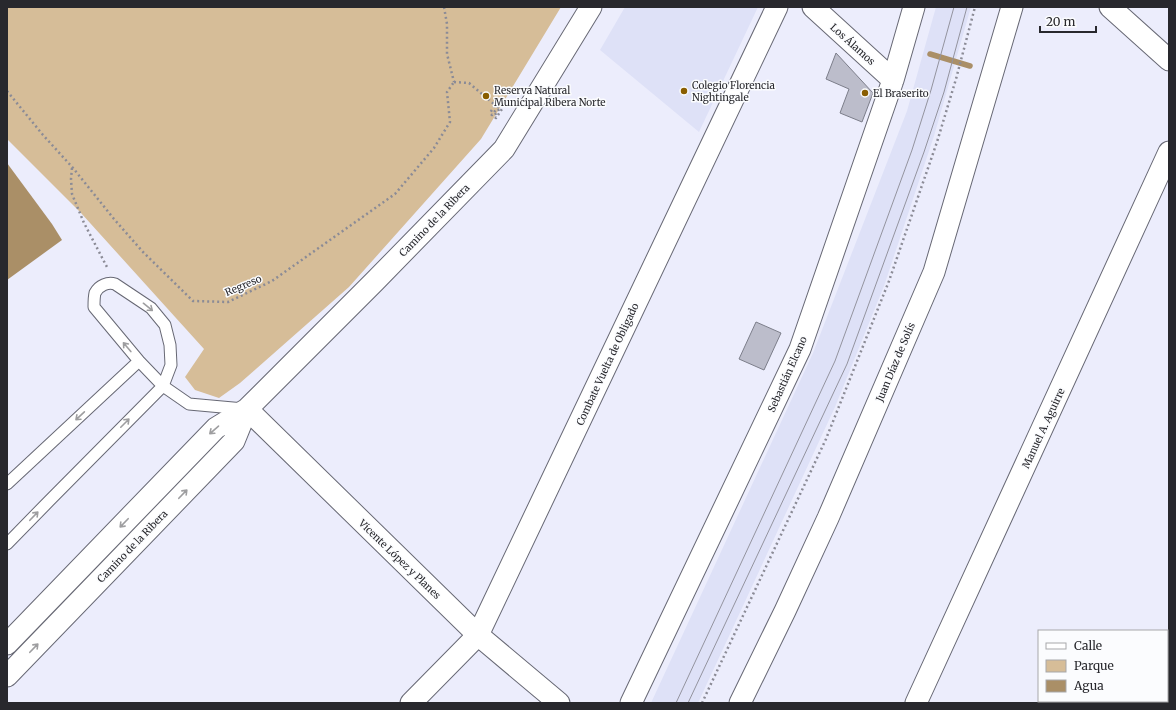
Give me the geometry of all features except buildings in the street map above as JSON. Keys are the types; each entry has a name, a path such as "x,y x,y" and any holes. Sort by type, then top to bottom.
{"street":[{"name":"Camino de la Ribera","path":"7,644 216,428 247,409 376,281 504,149 590,7"},
{"name":"Combate Vuelta de Obligado","path":"411,703 478,635 777,7"},
{"name":"Los Álamos","path":"813,7 894,80"},
{"name":"Sebastián Elcano","path":"631,703 800,349 894,80 914,7"},
{"name":"Juan Díaz de Solís","path":"740,703 828,518 934,272 1012,7"},
{"path":"1110,7 1169,60"},
{"name":"Manuel A. Aguirre","path":"916,703 1169,152"},
{"name":"Camino de la Ribera","path":"7,676 234,442 247,409"},
{"name":"Vicente López y Planes","path":"247,409 478,635 559,703"}],"lane":[{"path":"7,544 163,386 171,365 170,345 165,325 151,308 115,284 109,283 101,286 95,294 94,307 139,361 163,386 189,404 247,409"},
{"path":"7,484 139,361"}],"path":[{"path":"444,7 447,54 454,82 469,83 499,107 522,121"},
{"path":"702,703 826,439 853,374 889,282 937,142 960,66 975,7"},
{"name":"Regreso","path":"7,91 143,252 193,301 228,302 272,281 395,194 434,148 450,122 447,92 454,82"},
{"path":"72,168 72,194 84,223 115,284"}],"shaded area":[{"name":"Colegio Florencia Nightingale","path":"625,7 758,7 699,132 600,50"},
{"path":"936,7 971,7 934,136 884,286 835,407 698,703 651,703 813,353 907,111"}],"green space":[{"path":"7,7 561,7 481,139 349,287 240,383 219,398 195,390 185,377 204,349 81,213 7,139"}],"water":[{"path":"7,163 62,240 7,280"}],"waterway":[{"path":"930,54 970,66"}],"tram line":[{"path":"676,703 835,361 912,150 931,90 954,7"},
{"path":"688,703 847,364 924,152 944,92 967,7"}],"place":[{"name":"Colegio Florencia Nightingale","path":"684,91"},
{"name":"El Braserito","path":"865,93"},
{"name":"Reserva Natural Municipal Ribera Norte","path":"486,96"}]}
